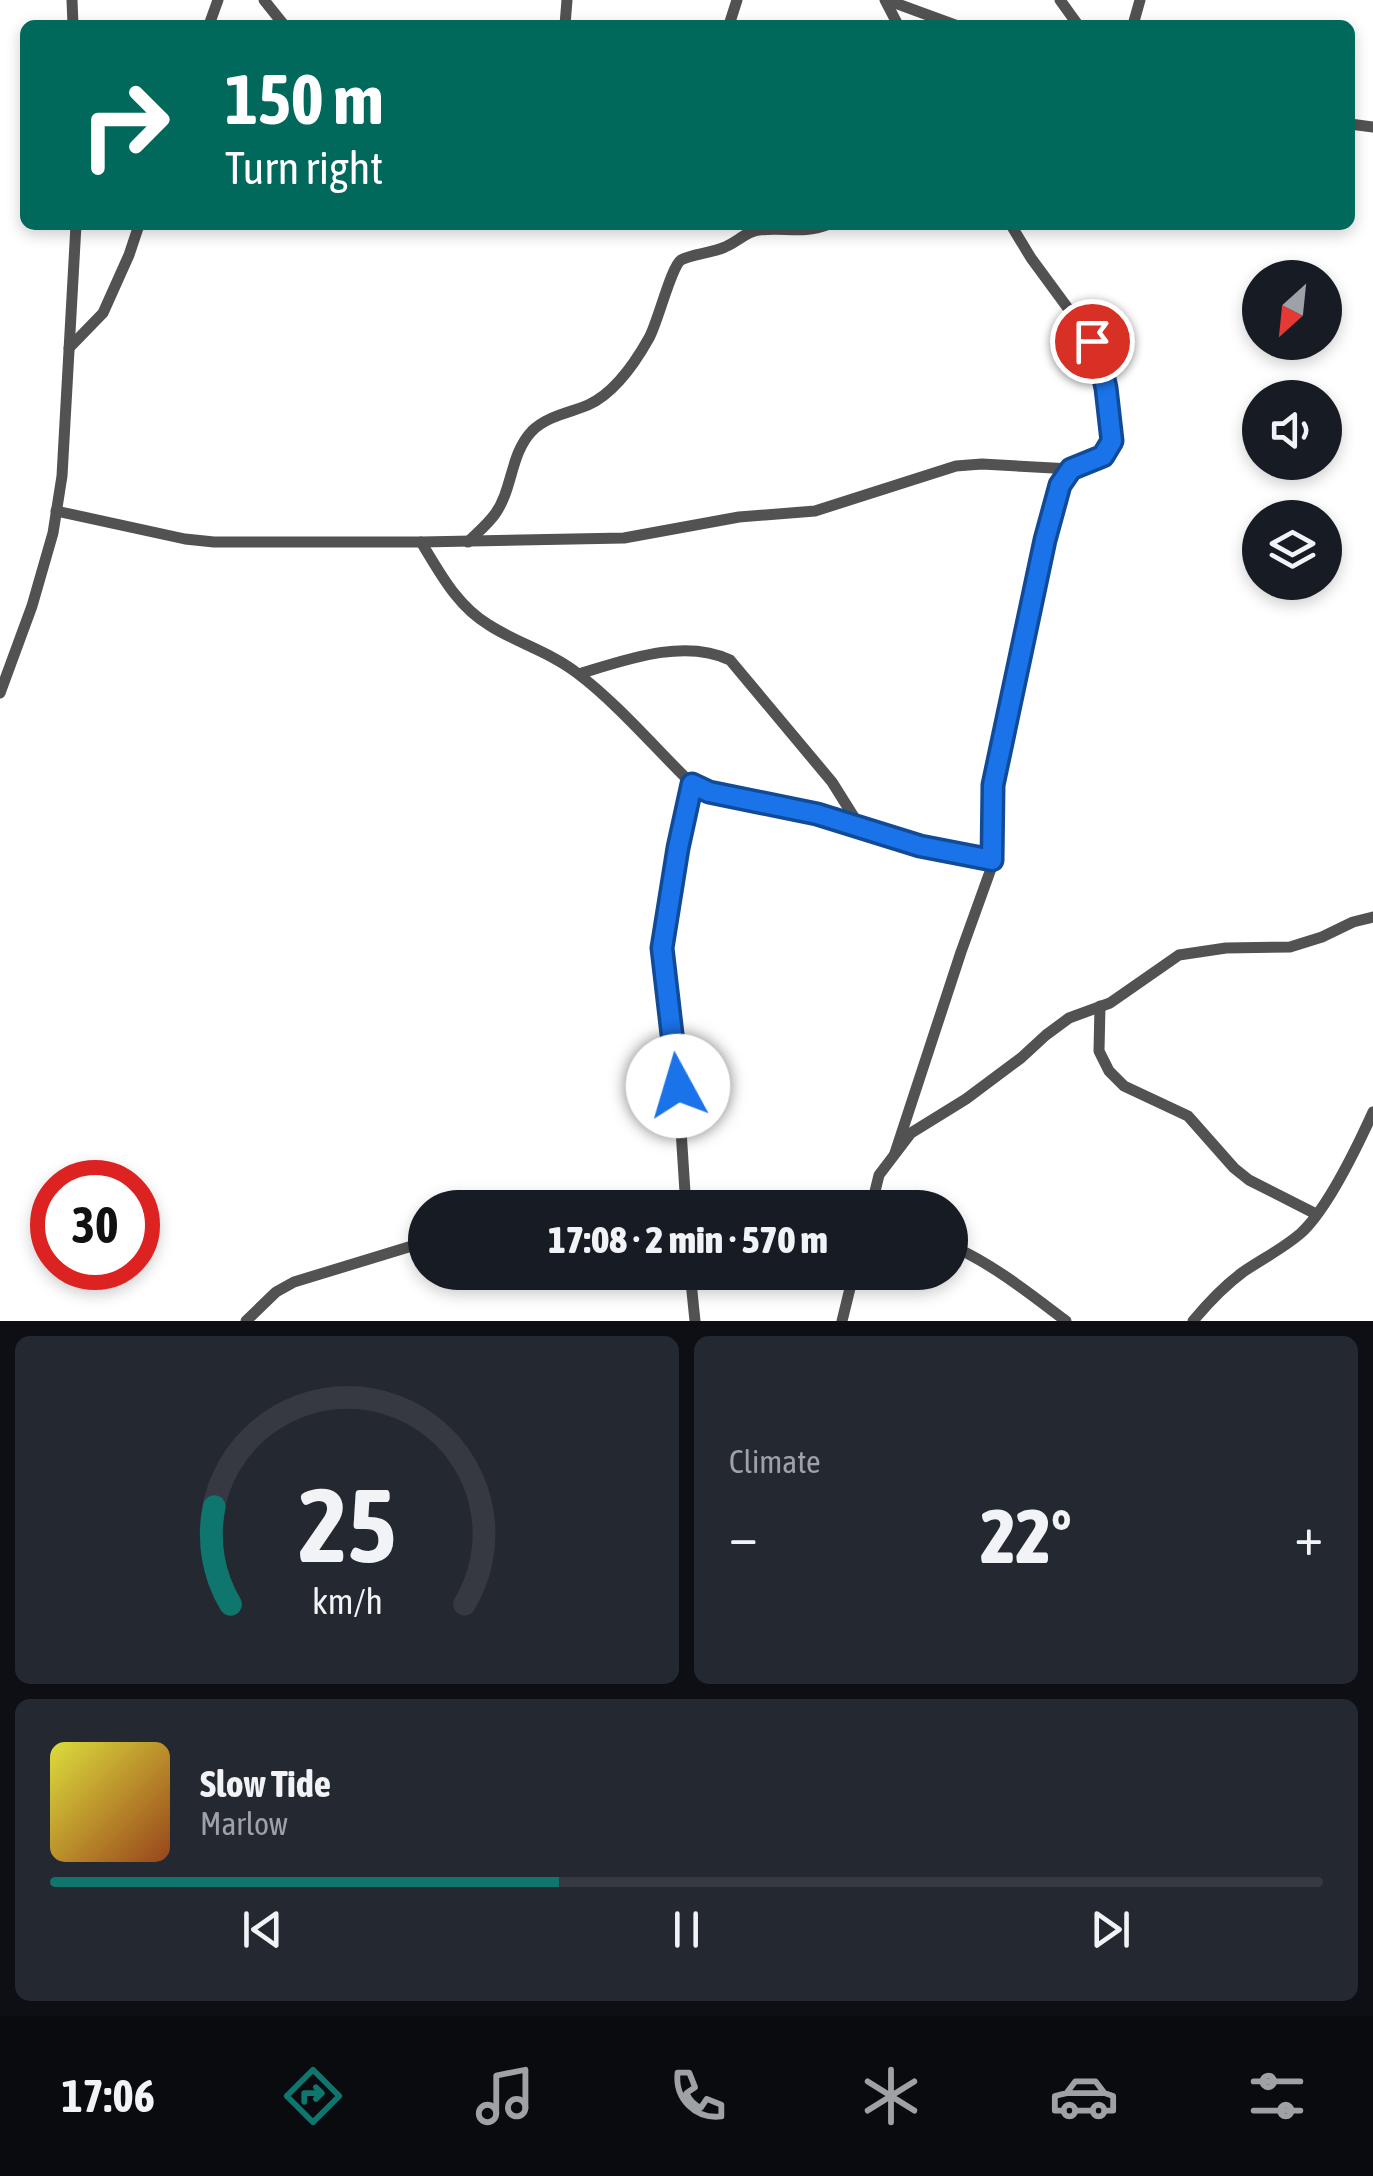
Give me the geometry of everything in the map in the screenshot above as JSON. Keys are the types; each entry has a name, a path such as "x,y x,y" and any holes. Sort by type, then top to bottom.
{"street":[{"path":"264,0 280,20"},
{"path":"886,0 941,20"},
{"path":"0,692 32,606 53,532 62,476 76,230"},
{"path":"69,348 103,313 137,230"},
{"path":"468,542 496,514 515,461 534,429 592,403 617,384 654,328 681,260 725,248 755,230"},
{"path":"56,511 199,540 468,542 624,538 739,517 815,511 956,466 1071,469 1103,456 1112,441 1099,357 1092,341 1013,230"},
{"path":"895,1152 988,879 993,785 1045,540 1060,485 1071,469"},
{"path":"421,542 450,590 469,610 488,625 538,648 579,674 692,784 709,792 859,825 920,846 992,860"},
{"path":"579,674 665,650 690,649 730,660 832,782 859,825"},
{"path":"685,1190 676,1052 662,948 692,784"},
{"path":"876,1190 880,1175 911,1133 966,1099 1069,1018 1110,1003 1179,955 1226,948 1290,947 1373,917"},
{"path":"1100,1006 1100,1051 1109,1072 1124,1086 1188,1116 1234,1168 1250,1180 1316,1214"},
{"path":"1193,1321 1240,1275 1308,1226 1352,1155 1373,1112"},
{"path":"246,1321 276,1292 294,1282 408,1247"},
{"path":"968,1253 1018,1284 1066,1321"},
{"path":"692,1290 695,1321"},
{"path":"842,1321 850,1290"}],"route":[{"path":"678,1086 662,948 692,784 709,792 856,824 920,846 992,860 993,785 1060,485 1071,469 1103,456 1112,441 1106,388 1092,341"}]}
